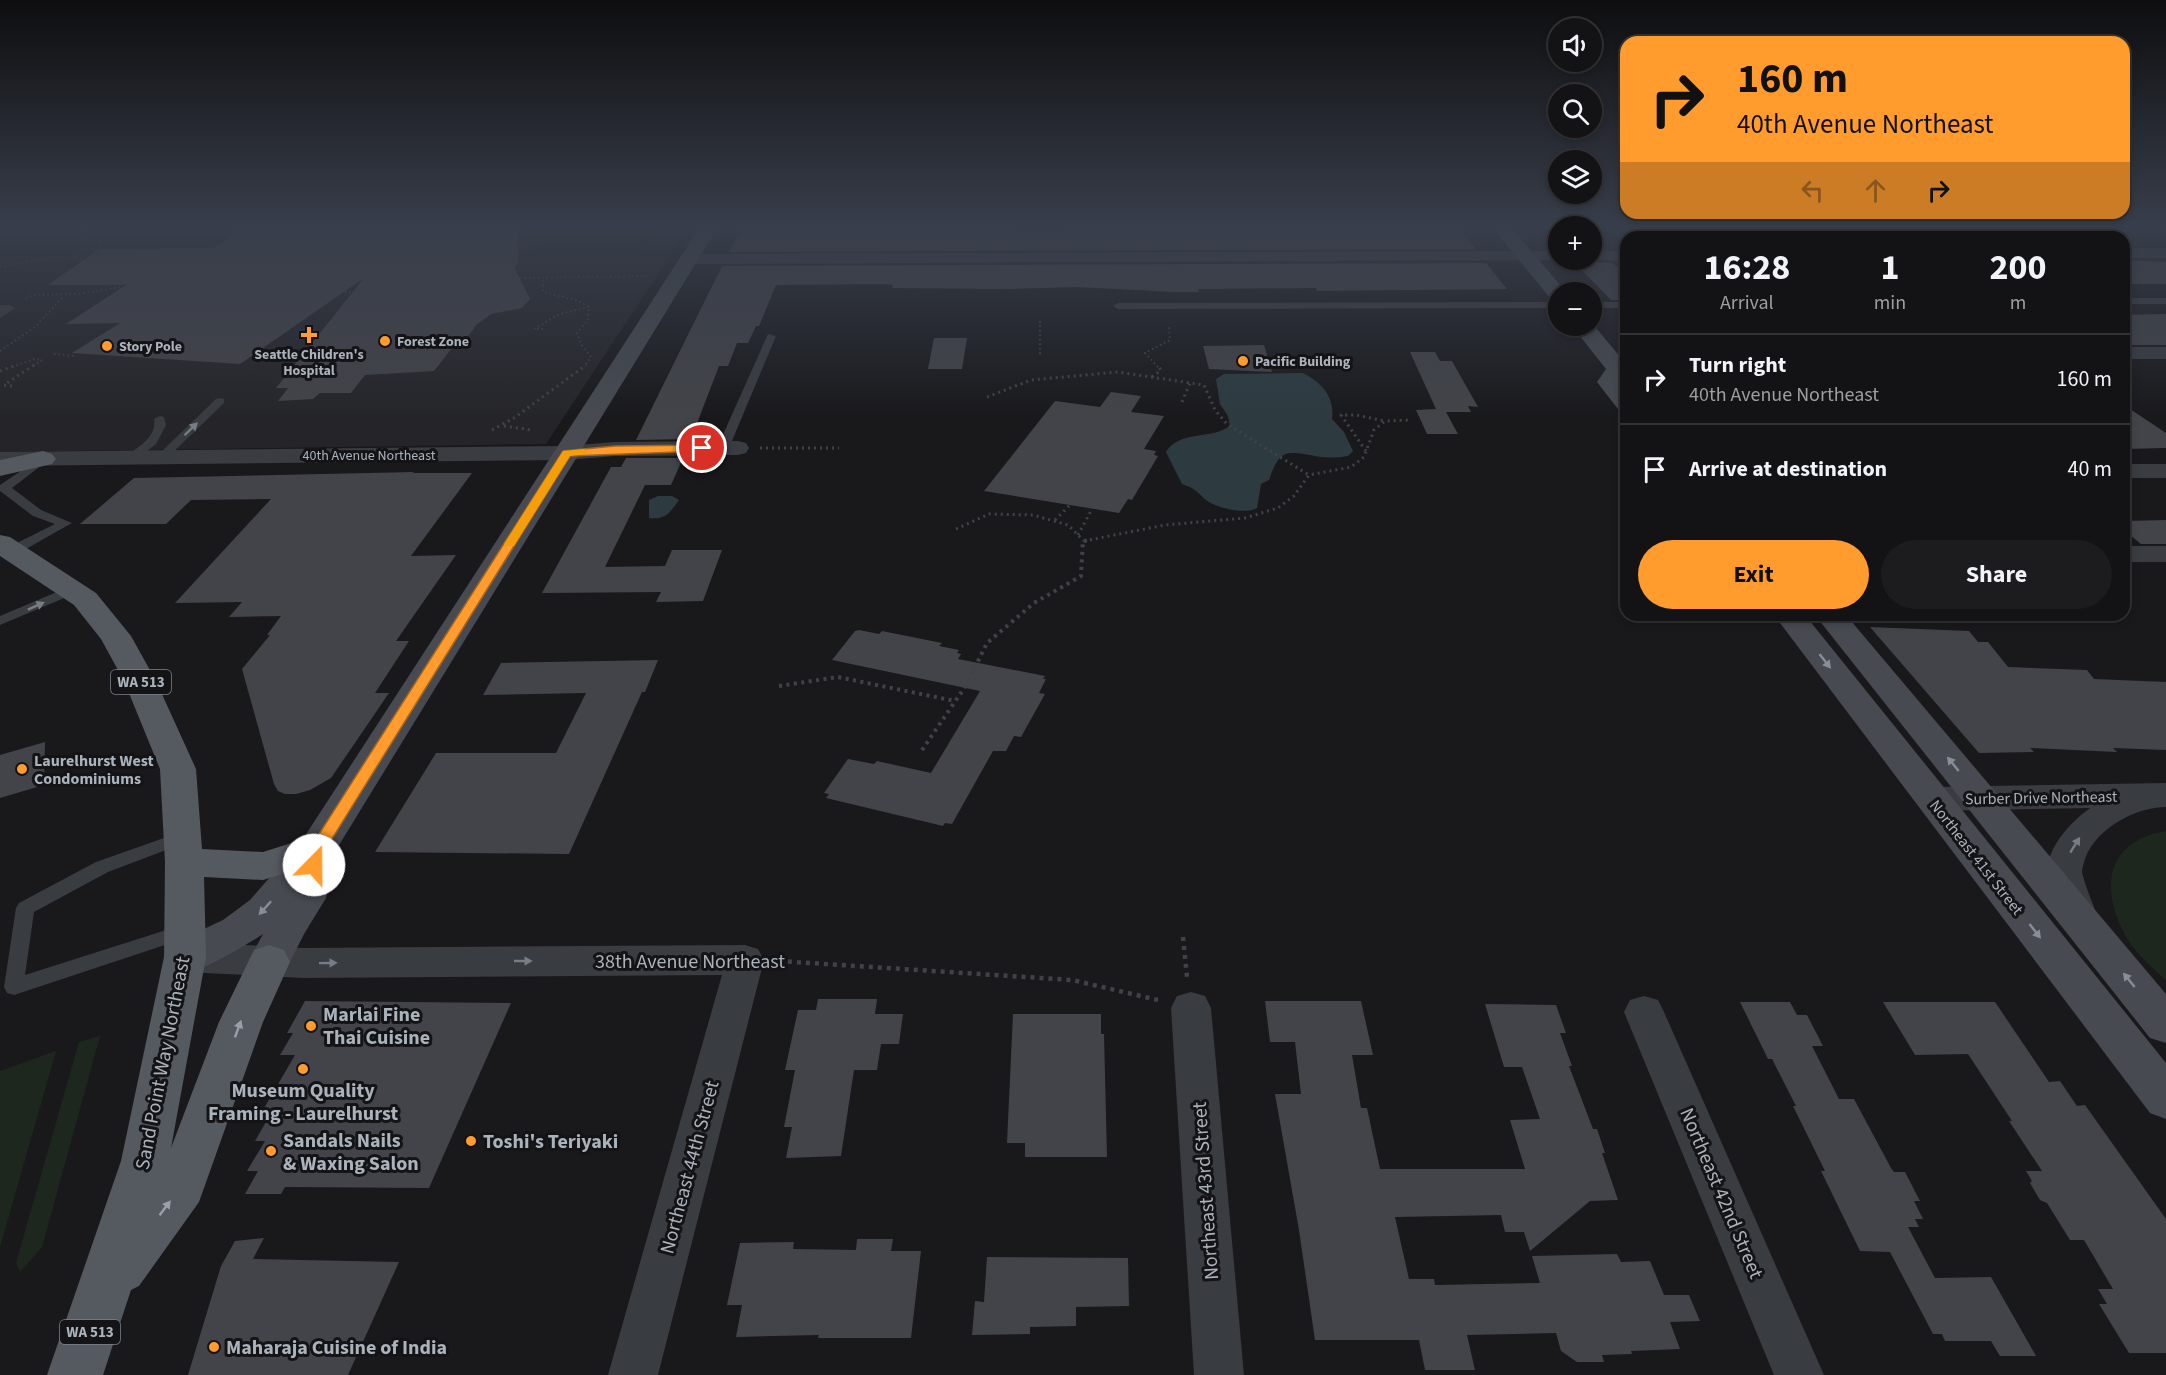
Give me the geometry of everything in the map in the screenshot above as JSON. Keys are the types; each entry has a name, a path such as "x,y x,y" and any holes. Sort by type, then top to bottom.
{"main road":[{"path":"2,478 43,459"},
{"name":"Sand Point Way Northeast","path":"6,547 85,599 115,636 140,681 178,769 185,944 145,1161 105,1289"},
{"path":"183,850 263,866 317,849"},
{"path":"105,1289 182,1186 241,1022 269,962"},
{"name":"WA 513","path":"75,1375 105,1289"}],"street":[{"path":"185,944 237,931 264,911 317,849 668,291"},
{"path":"1593,336 1620,364 1609,382 1620,396"},
{"path":"2130,353 2166,353"},
{"name":"40th Avenue Northeast","path":"0,459 566,453 615,449 730,448"},
{"path":"2130,471 2166,471"},
{"path":"2130,554 2166,554"},
{"name":"Northeast 41st Street","path":"1794,621 2166,1098"},
{"path":"1835,621 2166,1025"},
{"name":"Surber Drive Northeast","path":"1932,799 2158,796"},
{"name":"Surber Drive Northeast","path":"2080,920 2064,870 2071,850 2086,828 2111,810 2158,796"},
{"path":"269,962 287,926 306,898 317,849"},
{"name":"38th Avenue Northeast","path":"185,944 269,962 745,960"},
{"name":"Northeast 44th Street","path":"633,1375 745,960"},
{"name":"Northeast 43rd Street","path":"1191,1008 1219,1375"},
{"name":"Northeast 42nd Street","path":"1644,1011 1799,1375"}],"lane":[{"path":"2130,301 2166,301"},
{"path":"1118,306 1548,305"},
{"path":"1602,305 1620,305"},
{"path":"0,315 5,308"},
{"path":"730,448 771,336"},
{"path":"162,457 220,401"},
{"path":"131,458 155,437 162,424 160,419"},
{"path":"2,478 37,513 66,523 6,547"},
{"path":"0,621 71,590"},
{"path":"183,850 102,867 25,908 14,987 185,944"}],"path":[{"path":"5,308 32,296 92,291"},
{"path":"345,292 359,291"},
{"path":"543,291 579,301 589,307"},
{"path":"0,351 30,333 48,318 65,295"},
{"path":"543,329 534,329 559,314 589,307"},
{"path":"486,432 503,426 585,366 591,357 581,344 578,333 588,320 589,307"},
{"path":"1040,321 1040,355"},
{"path":"1152,378 1161,370 1145,353 1170,340 1169,326"},
{"path":"54,354 75,356"},
{"path":"0,371 34,358 42,360 4,385 12,386"},
{"path":"987,397 1031,380 1118,372 1204,385 1215,410 1227,424 1309,475 1351,467 1364,457 1374,430 1385,421"},
{"path":"1182,402 1190,383"},
{"path":"1366,451 1359,446 1355,435 1341,415 1356,415 1385,421 1410,420"},
{"path":"730,448 839,448"},
{"path":"1084,541 1165,525 1245,518 1278,508 1294,496 1309,475"},
{"path":"1054,521 1070,505"},
{"path":"1078,535 1092,509"},
{"path":"956,529 989,514 1033,515 1068,525 1084,541"},
{"path":"922,750 956,701 987,643 1034,603 1080,576 1084,541"},
{"path":"779,686 838,677 956,701"},
{"path":"1183,937 1191,1008"},
{"name":"38th Avenue Northeast","path":"745,960 910,968 1072,980 1191,1008"}],"shaded area":[{"name":"Seattle Children's Hospital","path":"0,291 647,291 546,444 0,452"},
{"path":"1303,373 1316,381 1329,397 1332,419 1344,432 1353,451 1348,456 1285,454 1280,457 1269,480 1261,484 1257,508 1252,510 1239,511 1217,506 1182,484 1166,452 1179,441 1214,433 1230,426 1228,416 1220,404 1216,379 1224,374"},
{"path":"658,496 672,496 679,500 667,515 649,518 649,500"},
{"path":"2166,831 2166,981 2128,940 2113,904 2111,887 2113,871 2119,857 2130,846 2145,837"},
{"path":"100,1036 42,1247 20,1272 16,1263 79,1042"},
{"path":"56,1051 0,1247 0,1071"}],"building":[{"path":"117,291 345,291 240,364 72,353 120,323 66,324"},
{"path":"353,291 526,291 530,299 522,308 491,314 476,325 467,338 459,339 434,371 365,375 351,393 320,393 313,399 278,401 288,388 276,388"},
{"path":"710,291 773,291 759,326 756,326 748,343 737,343 728,366 719,366 691,439 636,440"},
{"path":"1158,291 1199,292 1174,292"},
{"path":"1602,291 1620,291 1620,300 1611,300"},
{"path":"2166,314 2166,345 2130,345 2130,315"},
{"path":"934,338 967,338 962,369 928,369"},
{"name":"Pacific Building","path":"1264,345 1272,372 1209,369 1203,346"},
{"path":"1410,352 1435,352 1440,361 1452,361 1478,407 1468,406 1471,412 1446,412 1458,434 1427,434 1416,410 1436,409"},
{"path":"1111,392 1141,396 1131,412 1164,416 1144,449 1156,451 1154,455 1158,456 1132,500 1128,499 1119,513 984,491 1055,401 1100,407"},
{"path":"2130,409 2166,433 2166,448 2130,449"},
{"path":"626,458 683,458 671,485 645,485 605,567 665,566 672,550 722,550 703,601 656,602 661,592 542,593 611,467 621,467"},
{"path":"414,472 472,473 411,556 456,555 396,641 409,641 375,693 389,693 331,778 310,790 285,794 278,791 274,784 242,669 270,635 267,635 281,616 229,617 242,602 175,603 271,499 191,500 166,524 80,524 134,478"},
{"path":"2166,520 2166,544 2141,544 2130,535 2130,521"},
{"path":"1870,627 1969,631 1978,642 1988,642 2008,667 2087,670 2094,679 2166,682 2166,750 2113,748 2117,752 2030,748 2034,752 1979,753"},
{"path":"855,631 879,634 882,631 942,643 939,646 959,650 957,653 961,654 958,659 1045,676 1043,679 1046,679 1039,693 1045,694 1021,737 1014,736 1006,751 993,751 952,824 945,823 943,826 826,798 829,794 824,793 848,759 874,764 877,761 931,773 980,691 832,660"},
{"path":"658,660 569,854 375,852 436,753 556,753 586,693 483,695 501,663"},
{"path":"45,742 44,785 0,798 0,755"},
{"path":"818,999 877,999 875,1014 903,1014 899,1044 881,1044 877,1070 854,1070 841,1156 786,1158 792,1127 784,1127 795,1070 785,1070 798,1010 816,1010"},
{"path":"305,1001 511,1003 429,1188 285,1187 281,1194 245,1194 258,1171 247,1171 265,1141 255,1141 270,1115 260,1115 295,1055 280,1055 293,1033 287,1033"},
{"path":"1265,1001 1361,1001 1373,1055 1352,1055 1361,1108 1367,1108 1380,1169 1525,1169 1510,1120 1540,1119 1522,1067 1504,1067 1485,1004 1556,1005 1566,1033 1560,1033 1572,1066 1569,1066 1593,1129 1597,1129 1605,1153 1602,1153 1618,1200 1590,1201 1530,1251 1524,1232 1505,1232 1501,1215 1395,1217 1409,1279 1434,1279 1435,1285 1540,1283 1532,1256 1617,1254 1621,1262 1650,1261 1664,1295 1689,1295 1700,1321 1670,1322 1680,1349 1631,1351 1632,1354 1602,1355 1604,1362 1577,1362 1561,1351 1556,1333 1467,1335 1475,1370 1425,1370 1419,1340 1315,1340 1299,1230 1275,1094 1301,1094 1295,1042 1270,1042"},
{"path":"1740,1002 1790,1002 1797,1015 1807,1015 1823,1046 1812,1046 1839,1099 1854,1099 1891,1168 1894,1172 1905,1172 1920,1201 1914,1201 1923,1219 1915,1219 1919,1227 1908,1227 1935,1278 1991,1277 2036,1356 2000,1356 1991,1341 1945,1341 1942,1334 1933,1334 1890,1252 1860,1251 1821,1171 1825,1171 1793,1106 1796,1106 1772,1059 1768,1059"},
{"path":"1883,1002 1995,1002 2049,1082 2060,1081 2077,1106 2085,1105 2166,1219 2166,1353 2129,1353 2099,1304 2107,1304 2098,1289 2113,1289 2084,1240 2070,1240 2047,1203 2040,1200 2026,1171 2042,1171 1968,1054 1915,1055"},
{"path":"1013,1014 1101,1014 1101,1034 1104,1034 1107,1157 1025,1157 1025,1143 1007,1143"},
{"path":"264,1238 253,1259 399,1262 348,1375 188,1375 221,1266 235,1241"},
{"path":"857,1239 893,1239 891,1251 921,1251 911,1338 818,1338 819,1335 736,1337 742,1305 727,1305 740,1243 794,1242 793,1249 856,1250"},
{"path":"987,1257 1128,1258 1129,1306 1076,1307 1076,1326 1030,1327 1030,1334 972,1335 975,1301 984,1302"}],"slow traffic":[{"path":"509,544 566,453 583,452"}],"place":[{"name":"Seattle Children's Hospital","path":"309,335"},
{"name":"Forest Zone","path":"385,341"},
{"name":"Story Pole","path":"107,346"},
{"name":"Pacific Building","path":"1243,361"},
{"name":"Laurelhurst West Condominiums","path":"22,769"},
{"name":"Marlai Fine Thai Cuisine","path":"311,1026"},
{"name":"Museum Quality Framing - Laurelhurst","path":"303,1069"},
{"name":"Toshi's Teriyaki","path":"471,1141"},
{"name":"Sandals Nails & Waxing Salon","path":"271,1151"},
{"name":"Maharaja Cuisine of India","path":"214,1347"}],"route":[{"path":"314,865 317,849 566,453 615,449 702,448"}]}
